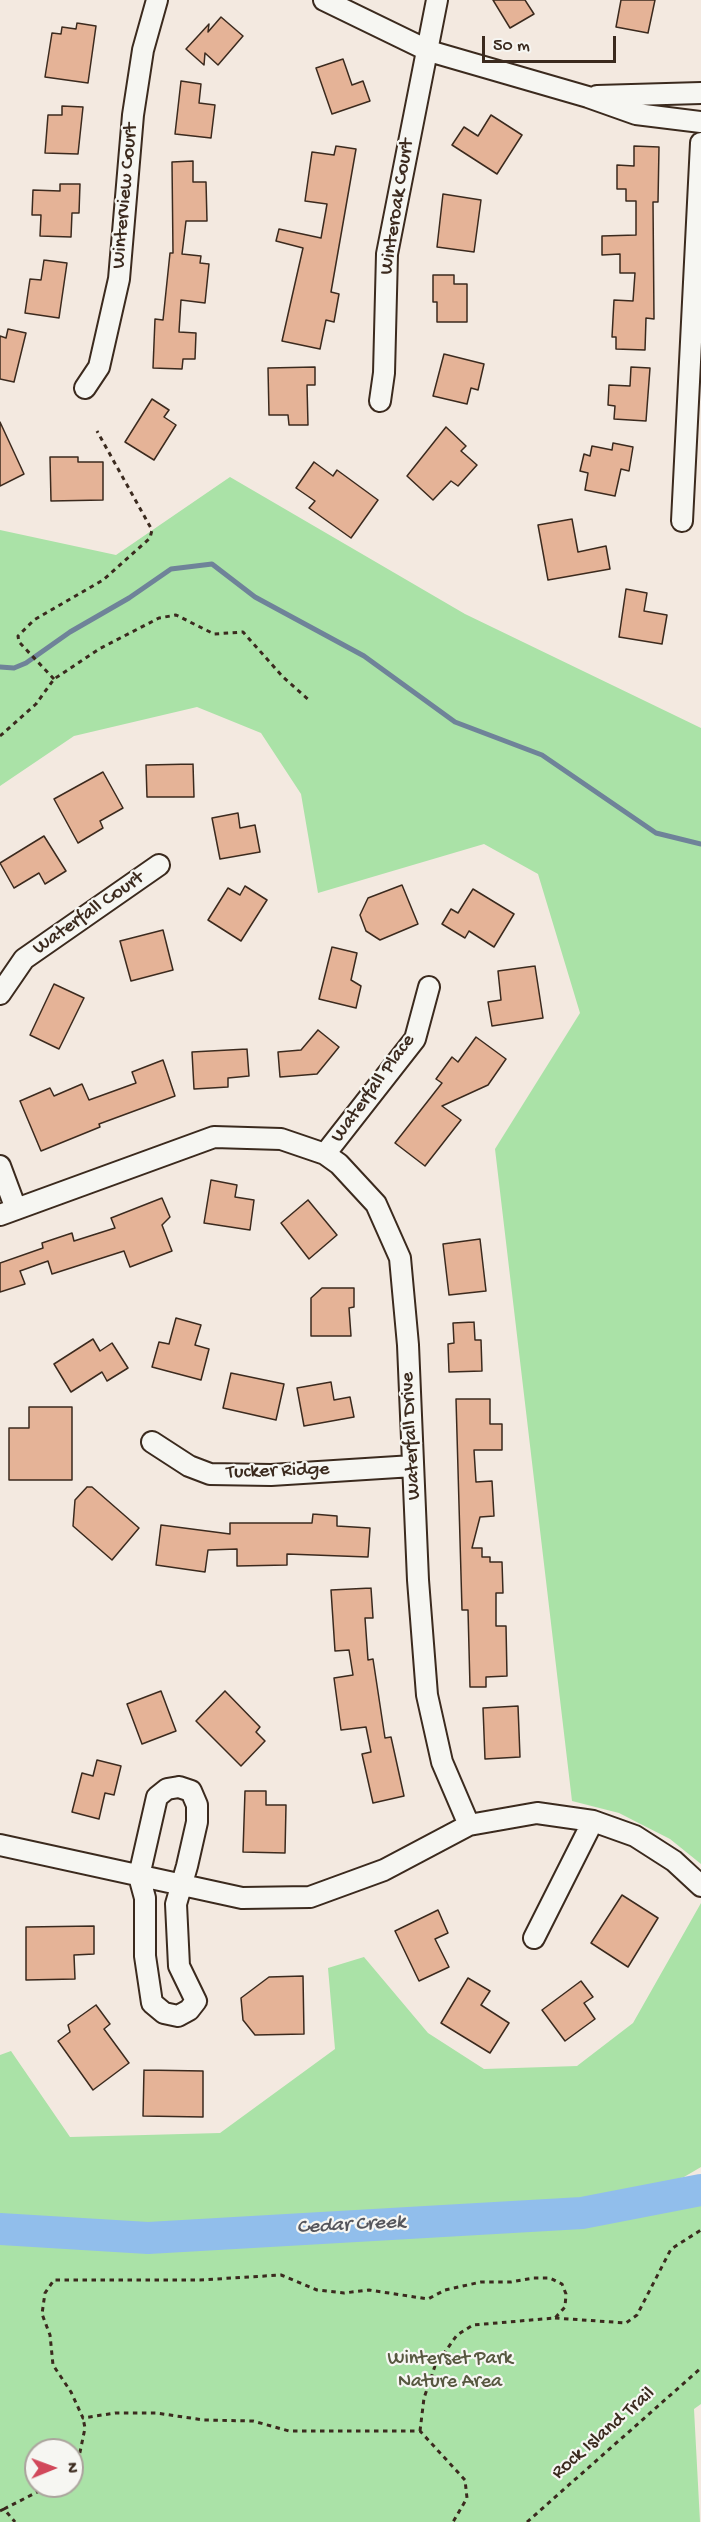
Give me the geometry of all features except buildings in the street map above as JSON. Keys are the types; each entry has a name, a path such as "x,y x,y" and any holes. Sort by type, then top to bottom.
{"street":[{"name":"Winterview Court","path":"84,388 99,367 119,279 132,115 143,50 157,0"},
{"path":"324,0 429,51 588,97 636,114 701,122"},
{"name":"Winteroak Court","path":"380,401 384,373 387,254 413,109 429,51 437,0"},
{"path":"588,97 701,93"},
{"path":"682,521 701,143"},
{"name":"Waterfall Court","path":"0,994 24,959 159,865"},
{"name":"Waterfall Place","path":"325,1154 415,1039 429,987"},
{"name":"Waterfall Drive","path":"8,1212 214,1137 281,1139 325,1154 339,1164 376,1204 399,1258 408,1345 427,1695 442,1762 469,1825"},
{"path":"0,1166 8,1212"},
{"name":"Tucker Ridge","path":"152,1442 189,1466 210,1474 271,1475 413,1466"},
{"path":"179,1787 191,1791 197,1805 197,1822 183,1885 176,1904 179,1966 196,2001 189,2010 178,2016 164,2013 152,2004 145,1956 145,1898 139,1876 158,1797 167,1789 179,1787"},
{"path":"0,1845 242,1898 310,1897 384,1870 469,1825 537,1813 593,1821 635,1836 674,1861 701,1886"},
{"path":"534,1938 593,1821"}],"path":[{"path":"54,679 19,642 18,636 34,620 103,580 150,538 152,530 97,431"},
{"path":"0,736 36,704 54,679 99,649 159,618 176,615 214,634 243,632 283,676 310,701"},
{"path":"420,2431 424,2398 435,2366 457,2335 473,2325 555,2318 626,2323 637,2315 671,2249 701,2230"},
{"path":"83,2438 85,2428 82,2418 71,2392 53,2365 50,2335 42,2314 45,2293 54,2280 200,2280 281,2275 317,2290 344,2293 369,2290 428,2298 444,2290 481,2282 550,2278 562,2284 567,2294 565,2307 555,2318"},
{"name":"Rock Island Trail","path":"527,2522 701,2368"},
{"path":"82,2418 115,2413 156,2413 204,2420 254,2421 289,2431 420,2431 465,2480 466,2498 453,2522"},
{"path":"15,2522 2,2510 26,2498"}],"green space":[{"path":"230,477 465,614 701,728 701,1864 670,1839 619,1813 572,1801 495,1149 580,1013 538,874 484,844 318,893 301,794 261,733 197,707 74,736 0,786 0,530 116,555"},
{"path":"701,1903 701,2167 684,2177 631,2194 554,2205 148,2231 0,2222 0,2055 11,2051 70,2137 220,2133 335,2049 328,1968 364,1957 428,2033 484,2069 577,2066 633,2023"},
{"name":"Winterset Park Nature Area","path":"701,2190 701,2404 694,2409 700,2522 0,2522 0,2231 88,2242 582,2213"}],"waterway":[{"path":"0,667 14,668 26,663 70,632 129,598 171,569 212,564 255,597 364,656 455,722 542,755 656,833 701,844"},
{"name":"Cedar Creek","path":"0,2229 148,2238 582,2213 701,2190"}]}
